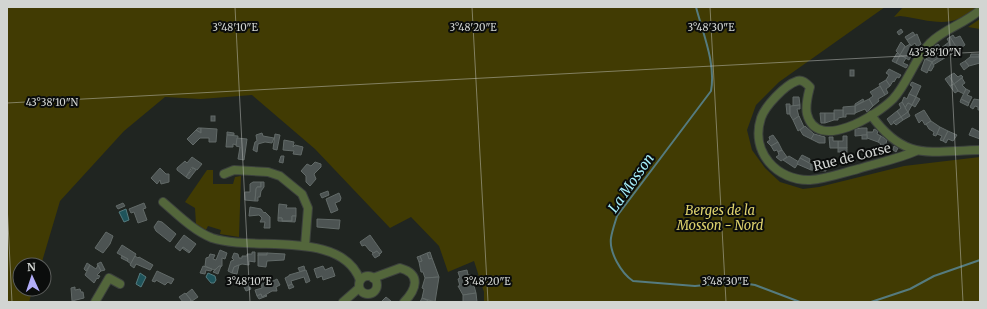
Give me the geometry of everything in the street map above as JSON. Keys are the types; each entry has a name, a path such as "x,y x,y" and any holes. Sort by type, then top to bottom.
{"street":[{"path":"916,151 897,143 885,134 871,115 895,97 929,44 939,35 968,21 980,10"},
{"name":"Rue de Corse","path":"871,115 852,126 834,130 820,130 812,124 807,114 810,87 804,82 797,81 782,91 761,116 759,141 763,154 778,172 797,179 826,178 901,157 916,151 927,153 980,150"},
{"path":"224,174 234,170 268,172 280,176 302,194 308,208 305,246"},
{"path":"163,202 188,223 213,238 236,242 305,246 345,260 357,272 361,284 368,294 377,288 377,278"},
{"path":"344,302 352,296 361,284 400,268 412,274 415,285 414,290 404,302"},
{"path":"95,302 109,278 120,284"}],"green space":[{"name":"Berges de la Mosson - Nord","path":"7,7 885,7 779,82 756,105 747,130 752,150 765,168 780,182 803,189 819,187 904,166 980,157 980,302 484,302 484,292 474,261 448,272 439,246 411,217 390,228 315,149 252,95 201,99 165,97 124,131 60,201 43,257 12,257 12,297 31,297 29,302 7,302"},
{"path":"903,7 977,7 958,19 940,22 900,16 894,17"},
{"path":"980,19 980,29 968,27"},
{"path":"207,170 213,170 213,184 233,184 235,177 241,176 239,237 220,234 221,230 208,226 206,230 196,224 195,208 185,202"}],"water":[{"path":"126,209 129,220 124,222 119,212"},
{"path":"140,273 146,277 141,287 136,284"},
{"path":"208,273 215,276 216,280 214,283 211,283 206,277"}],"building":[{"path":"901,29 903,32 899,35 897,32"},
{"path":"913,32 915,35 907,40 905,37"},
{"path":"917,34 921,44 917,47 915,43 911,46 907,40"},
{"path":"953,35 955,38 960,36 965,45 958,50 950,37"},
{"path":"950,37 958,50 951,55 945,45 949,42 947,39"},
{"path":"901,42 905,46 900,55 896,51"},
{"path":"910,44 913,49 908,55 911,56 909,60 900,55 905,47"},
{"path":"938,44 941,48 945,45 949,51 941,56 935,46"},
{"path":"937,50 941,56 932,62 926,59"},
{"path":"949,51 951,54 943,59 941,56"},
{"path":"897,53 900,55 896,63 892,61"},
{"path":"971,54 979,54 979,57 970,58"},
{"path":"900,55 906,58 903,63 908,65 906,68 896,63"},
{"path":"941,56 943,59 933,65 932,62"},
{"path":"970,57 979,57 980,63 969,66 965,61"},
{"path":"925,59 932,62 927,73 921,70"},
{"path":"965,61 969,66 964,70 960,64"},
{"path":"932,62 934,66 931,71 928,70"},
{"path":"889,69 901,75 899,78 897,77 894,82 893,81 890,86 886,80 889,75 886,73"},
{"path":"850,70 854,70 854,76 850,76"},
{"path":"954,73 958,77 961,75 963,77 954,84 949,76"},
{"path":"949,76 954,84 950,86 945,79"},
{"path":"962,78 965,83 962,85 966,89 964,94 958,91 954,84"},
{"path":"886,80 890,86 886,89 888,93 885,95 879,84"},
{"path":"912,82 921,86 916,97 909,94 913,87 910,85"},
{"path":"954,84 958,91 955,93 950,86"},
{"path":"880,86 885,95 878,99 879,101 873,106 869,99 873,96 870,92"},
{"path":"966,89 970,91 967,95 972,97 969,103 961,99"},
{"path":"909,94 916,97 912,105 908,103 905,108 902,102 904,97 907,99"},
{"path":"793,97 799,97 800,105 793,106"},
{"path":"916,97 920,99 915,107 912,105"},
{"path":"863,99 864,101 855,106 855,104"},
{"path":"869,99 873,106 867,112 865,109 855,113 855,106"},
{"path":"961,99 969,103 968,106 960,102"},
{"path":"974,99 980,100 980,110 978,110 978,107 975,106 973,109 970,107"},
{"path":"902,102 908,112 901,117 897,111 901,108 899,104"},
{"path":"908,103 912,105 908,112 905,108"},
{"path":"786,104 790,104 790,114 787,114"},
{"path":"800,105 800,109 797,109 799,117 793,120 790,115 790,106"},
{"path":"855,106 855,114 846,114 846,117 843,117 843,107"},
{"path":"834,110 843,110 843,117 838,118 838,120 834,120"},
{"path":"924,110 931,121 925,125 922,120 919,123 915,115"},
{"path":"897,111 901,117 891,125 887,119"},
{"path":"908,112 910,116 903,120 901,117"},
{"path":"820,113 825,113 825,123 821,123"},
{"path":"825,113 834,113 834,120 825,123"},
{"path":"211,116 215,116 215,121 211,121"},
{"path":"799,116 804,127 798,131 793,120"},
{"path":"901,117 903,120 896,125 893,122"},
{"path":"931,121 940,127 936,136 933,135 934,132 929,129 926,124"},
{"path":"805,126 814,134 811,139 803,135 800,130"},
{"path":"940,127 948,131 943,141 940,140 942,136 937,134"},
{"path":"201,128 201,133 196,130"},
{"path":"201,128 217,129 216,142 209,142 209,138 200,138 193,145 187,139 196,130 201,133"},
{"path":"867,128 867,135 855,136 855,129"},
{"path":"972,128 980,132 980,139 969,135"},
{"path":"874,129 878,131 877,134 881,136 878,142 867,138 867,132 873,132"},
{"path":"948,131 957,135 953,141 948,139 946,143 943,141"},
{"path":"227,132 234,133 234,135 227,135"},
{"path":"262,133 263,136 274,138 272,143 265,142 258,144 257,152 253,150 255,142 257,141 256,135"},
{"path":"275,134 280,135 277,150 273,149"},
{"path":"814,134 825,137 825,143 819,143 811,139"},
{"path":"227,135 238,136 237,145 233,144 233,147 226,147"},
{"path":"773,135 778,142 771,146 767,142 770,140 769,137"},
{"path":"862,135 867,135 867,139 862,139"},
{"path":"843,136 847,136 847,148 838,148 838,141 843,141"},
{"path":"881,136 887,140 886,143 890,145 887,151 879,147 881,144 878,142"},
{"path":"829,137 833,137 833,141 838,141 838,148 830,148"},
{"path":"237,138 247,139 244,160 238,159 240,147 236,146"},
{"path":"284,140 294,142 293,147 295,145 303,147 301,155 293,154 294,151 283,150"},
{"path":"778,142 782,150 778,152 777,150 774,151 771,146"},
{"path":"894,146 898,148 896,152 893,150"},
{"path":"838,148 847,148 847,152 838,152"},
{"path":"782,150 787,157 781,161 776,157 779,155 778,152"},
{"path":"802,155 810,159 809,163 800,158"},
{"path":"281,156 284,156 283,163 279,162"},
{"path":"789,156 799,162 795,168 783,160"},
{"path":"192,157 202,164 197,170 192,167 186,177 177,170 177,168 185,161 187,163"},
{"path":"800,158 811,164 811,170 797,164"},
{"path":"823,161 823,165 814,165 814,162"},
{"path":"315,162 321,164 321,167 314,174 316,179 310,186 306,182 306,176 301,171 307,164 311,166"},
{"path":"811,164 826,164 826,171 811,170"},
{"path":"160,168 166,174 169,174 169,182 161,184 160,180 157,184 151,178"},
{"path":"193,168 196,170 189,179 186,177"},
{"path":"253,182 261,182 261,187 257,187 256,189 255,201 245,200 245,192 250,192 250,184"},
{"path":"261,182 264,182 264,187 261,191 260,197 258,197 258,201 255,201 256,189 257,187 261,187"},
{"path":"328,191 329,195 322,198 320,194"},
{"path":"339,193 341,198 340,201 335,203 338,210 331,213 326,199"},
{"path":"123,203 125,206 118,209 116,206"},
{"path":"144,203 146,208 143,209 147,220 138,223 134,212 131,213 129,209"},
{"path":"279,204 287,205 286,208 296,208 296,216 292,216 292,221 282,221 282,218 278,218"},
{"path":"250,207 261,209 270,217 270,228 264,228 265,222 260,222 262,218 259,215 249,216"},
{"path":"292,216 296,216 295,222 278,221 278,218 282,218 282,221 292,221"},
{"path":"317,219 340,220 339,229 317,227"},
{"path":"158,221 162,222 176,234 170,242 156,231 154,227"},
{"path":"106,232 113,236 110,244 103,253 95,248"},
{"path":"184,235 196,244 190,252 183,247 180,251 175,247"},
{"path":"370,235 382,252 380,254 377,251 373,253 365,245 362,246 360,242"},
{"path":"122,245 136,254 131,264 127,261 128,259 117,253"},
{"path":"183,247 190,252 189,253 182,248"},
{"path":"220,250 227,253 225,259 222,258 222,266 214,270 205,266 206,258 209,257 210,254 215,255 213,259 216,260"},
{"path":"377,251 380,255 375,258 372,254"},
{"path":"252,252 255,252 255,262 249,261 249,265 242,264 234,267 232,273 228,271 231,261 234,260 232,258 234,253 238,254 239,258 242,258 242,256 247,256 247,254 252,254"},
{"path":"430,252 432,258 429,259 427,253"},
{"path":"258,253 267,253 267,255 258,255"},
{"path":"267,253 285,254 284,260 267,261 266,267 258,266 258,255 267,255"},
{"path":"427,253 429,259 432,258 439,277 425,278 423,272 421,272 419,262 422,261 420,256"},
{"path":"122,256 128,259 127,261 121,258"},
{"path":"135,256 153,265 150,270 136,264 134,268 130,265"},
{"path":"420,256 422,261 419,262 417,257"},
{"path":"101,262 105,270 101,271 97,264"},
{"path":"87,263 90,265 86,271 84,269"},
{"path":"90,265 96,269 98,265 101,271 97,275 100,276 94,283 85,275"},
{"path":"239,265 237,274 232,273 234,267"},
{"path":"203,266 212,269 211,271 206,270 205,274 200,273"},
{"path":"221,266 218,274 213,272"},
{"path":"304,266 305,270 300,272 298,268"},
{"path":"323,266 325,270 332,267 335,276 323,280 322,276 317,278 314,269"},
{"path":"306,270 310,281 306,283 304,277 291,281 292,284 288,286 285,278 289,275"},
{"path":"467,270 468,275 471,275 476,293 463,295 458,286 460,286 458,279 460,278 458,272"},
{"path":"157,271 174,279 171,284 168,282 165,285 156,280 155,282 152,281"},
{"path":"439,277 435,302 422,298 424,289 422,288 425,278"},
{"path":"268,278 269,283 277,279 280,285 276,287 277,291 272,291 262,297 261,294 257,296 255,290 262,288 261,281"},
{"path":"248,283 251,289 246,291 243,285"},
{"path":"292,284 294,287 289,289 288,286"},
{"path":"75,287 75,290 80,289 81,292 83,292 84,298 72,301 71,288"},
{"path":"192,289 198,297 192,301 186,294"},
{"path":"185,293 191,300 189,302 183,302 179,297"},
{"path":"476,293 477,302 463,302 463,295"},
{"path":"261,294 262,297 267,296 259,299 257,296"},
{"path":"386,297 391,301 381,302"},
{"path":"422,298 431,302 420,302"}],"waterway":[{"name":"La Mosson","path":"696,7 712,70 711,91 617,216 611,238 614,256 620,268 633,281 695,286 736,282 755,285 800,302"},
{"name":"La Mosson","path":"871,302 910,289 934,276 980,260"}]}
